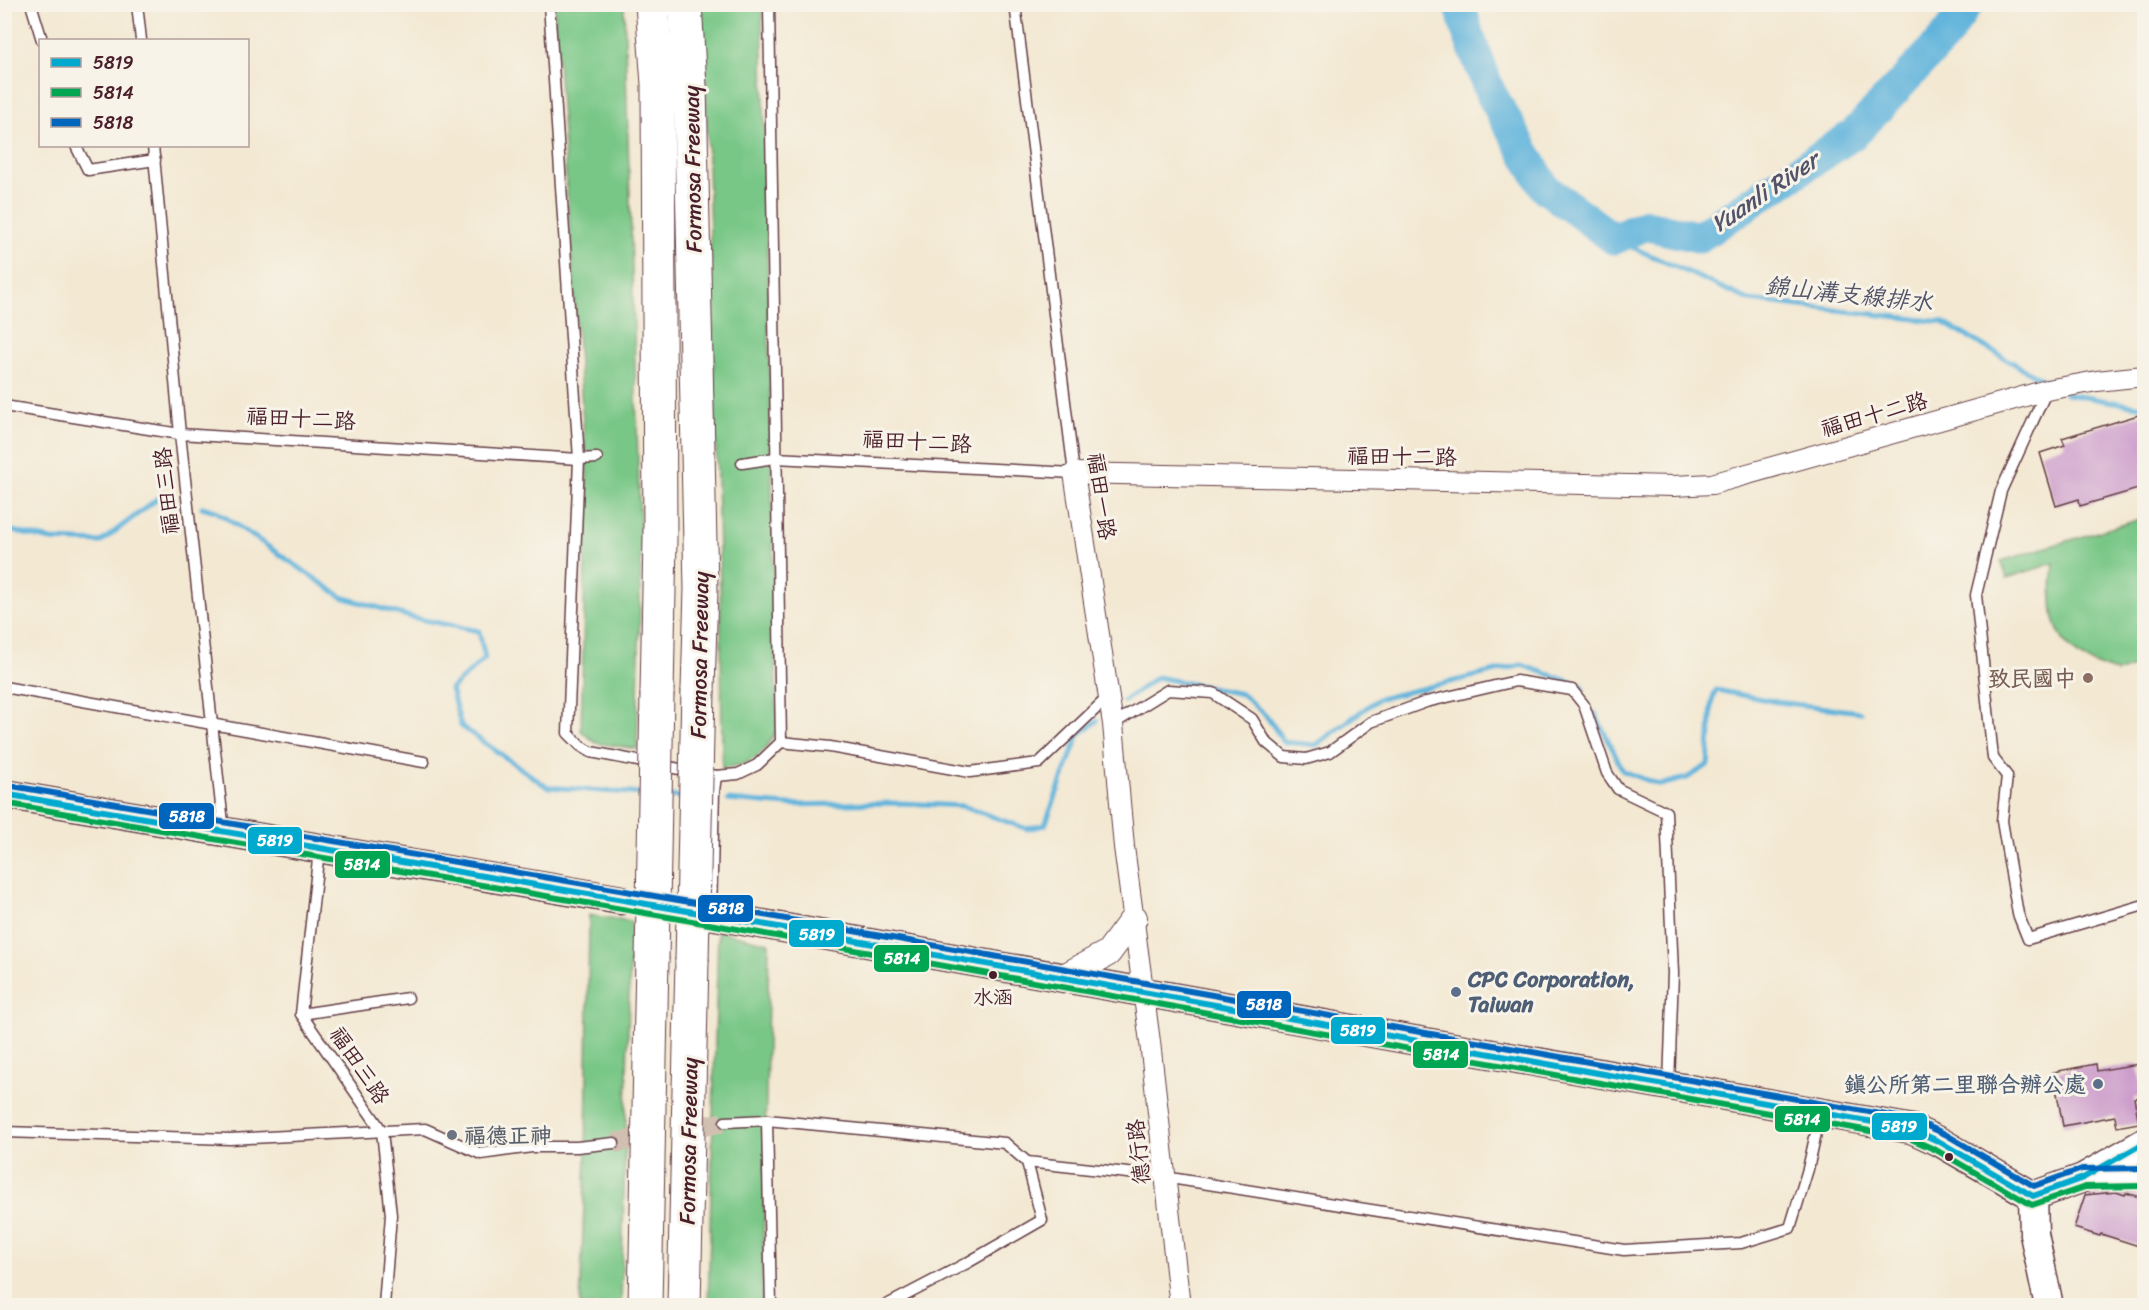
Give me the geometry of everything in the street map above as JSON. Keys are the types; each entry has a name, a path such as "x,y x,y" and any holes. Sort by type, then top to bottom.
{"highway":[{"name":"Formosa Freeway","path":"645,1305 660,538 658,96 652,4"},
{"name":"Formosa Freeway","path":"684,1305 701,589 690,86 685,4"}],"main road":[{"path":"4,794 621,900"},
{"path":"711,915 1912,1129 1940,1142 2033,1196 2084,1179 2145,1143"},
{"path":"2033,1196 2034,1234 2049,1305"}],"street":[{"name":"福田十二路","path":"1074,473 1674,486 1712,484 2048,390 2145,376"},
{"name":"福田一路","path":"1074,473 1113,724 1124,847 1144,993"},
{"path":"1064,977 1108,952 1134,918"},
{"name":"德行路","path":"1144,993 1180,1305"},
{"path":"2084,1179 2145,1177"}],"lane":[{"path":"31,4 42,39"},
{"path":"137,4 141,39"},
{"path":"549,4 579,459 568,733 591,752 716,776 738,774 757,765 781,742 769,4"},
{"name":"福田一路","path":"1015,4 1074,473"},
{"path":"76,147 88,170 155,160"},
{"name":"福田三路","path":"153,147 180,434 224,832"},
{"path":"2048,390 2001,491 1976,595 1993,758 2007,776 2002,821 2018,915 2028,939 2145,905"},
{"name":"福田十二路","path":"4,406 180,434 579,459 597,458"},
{"name":"福田十二路","path":"742,463 775,458 1074,473"},
{"path":"1113,724 1168,690 1213,693 1252,718 1266,742 1284,757 1306,759 1330,752 1371,722 1426,702 1516,681 1572,690 1584,705 1606,773 1618,789 1666,812 1673,973 1669,1087"},
{"path":"4,687 424,762"},
{"path":"781,742 830,747 970,772 1039,764 1108,697"},
{"path":"711,915 716,776"},
{"name":"福田三路","path":"319,847 302,1014 382,1131 392,1215 384,1305"},
{"path":"302,1014 408,998"},
{"path":"725,1122 767,1120 1005,1143 1027,1162 1164,1177 1624,1250 1741,1243 1790,1228 1808,1170 1820,1113"},
{"path":"767,1120 771,1305"},
{"path":"4,1132 230,1139 425,1129 482,1154 532,1147 577,1147 614,1143"},
{"path":"885,1305 967,1263 1042,1220 1027,1162"}],"green space":[{"path":"554,5 624,5 641,559 637,749 596,743 581,731 587,478"},
{"path":"700,5 762,5 777,729 767,746 756,758 732,767 722,768 721,621 706,94"},
{"path":"2144,518 2144,663 2116,673 2081,657 2062,637 2053,614 2054,563 2007,578 2001,561"},
{"path":"589,915 631,921 621,1305 580,1306 586,1155"},
{"path":"718,931 769,943 762,1305 708,1306"}],"building":[{"path":"2145,413 2145,487 2080,506 2079,499 2056,506 2040,453 2065,445 2062,438"},
{"name":"鎮公所第二里聯合辦公處","path":"2096,1064 2097,1071 2138,1064 2143,1096 2134,1098 2139,1123 2117,1127 2115,1116 2063,1126 2053,1072"},
{"path":"2116,1192 2145,1199 2145,1248 2074,1228 2085,1195"}],"waterway":[{"name":"Yuanli River","path":"1460,4 1466,28 1490,92 1545,188 1614,239 1645,225 1699,237 1854,134 1946,36 1967,4"},
{"name":"錦山溝支線排水","path":"1614,239 1749,300 1942,322 2048,383"},
{"name":"錦山溝支線排水","path":"2066,394 2144,407"},
{"path":"4,529 51,540 101,542 161,496 173,499"},
{"path":"202,507 216,511 342,597 414,618 479,631 485,658 451,689 461,726 547,787 644,794"},
{"path":"1124,701 1157,677 1242,694 1268,718 1284,742 1316,745 1378,699 1522,665 1582,686 1583,689"},
{"path":"1595,713 1623,771 1660,785 1687,778 1708,765 1712,701 1716,690 1777,702 1860,712"},
{"path":"728,800 788,805 900,803 963,806 1027,829 1045,825 1079,734 1097,721"},
{"path":"665,796 686,797"}],"tunnel":[{"path":"621,900 711,915"},
{"path":"614,1143 725,1122"}],"transit line":[{"name":"5818","path":"6,785 713,906 1914,1120 1945,1134 2034,1186 2082,1169 2144,1168"},
{"name":"5819","path":"4,794 711,915 1912,1129 1940,1142 2033,1196 2083,1178 2144,1143"},
{"name":"5814","path":"4,803 709,924 1909,1138 1936,1150 2032,1205 2085,1187 2144,1186"}],"place":[{"name":"致民國中","path":"2088,678"},
{"name":"水涵","path":"993,975"},
{"name":"CPC Corporation, Taiwan","path":"1456,992"},
{"name":"鎮公所第二里聯合辦公處","path":"2098,1084"},
{"name":"福德正神","path":"452,1135"}]}
